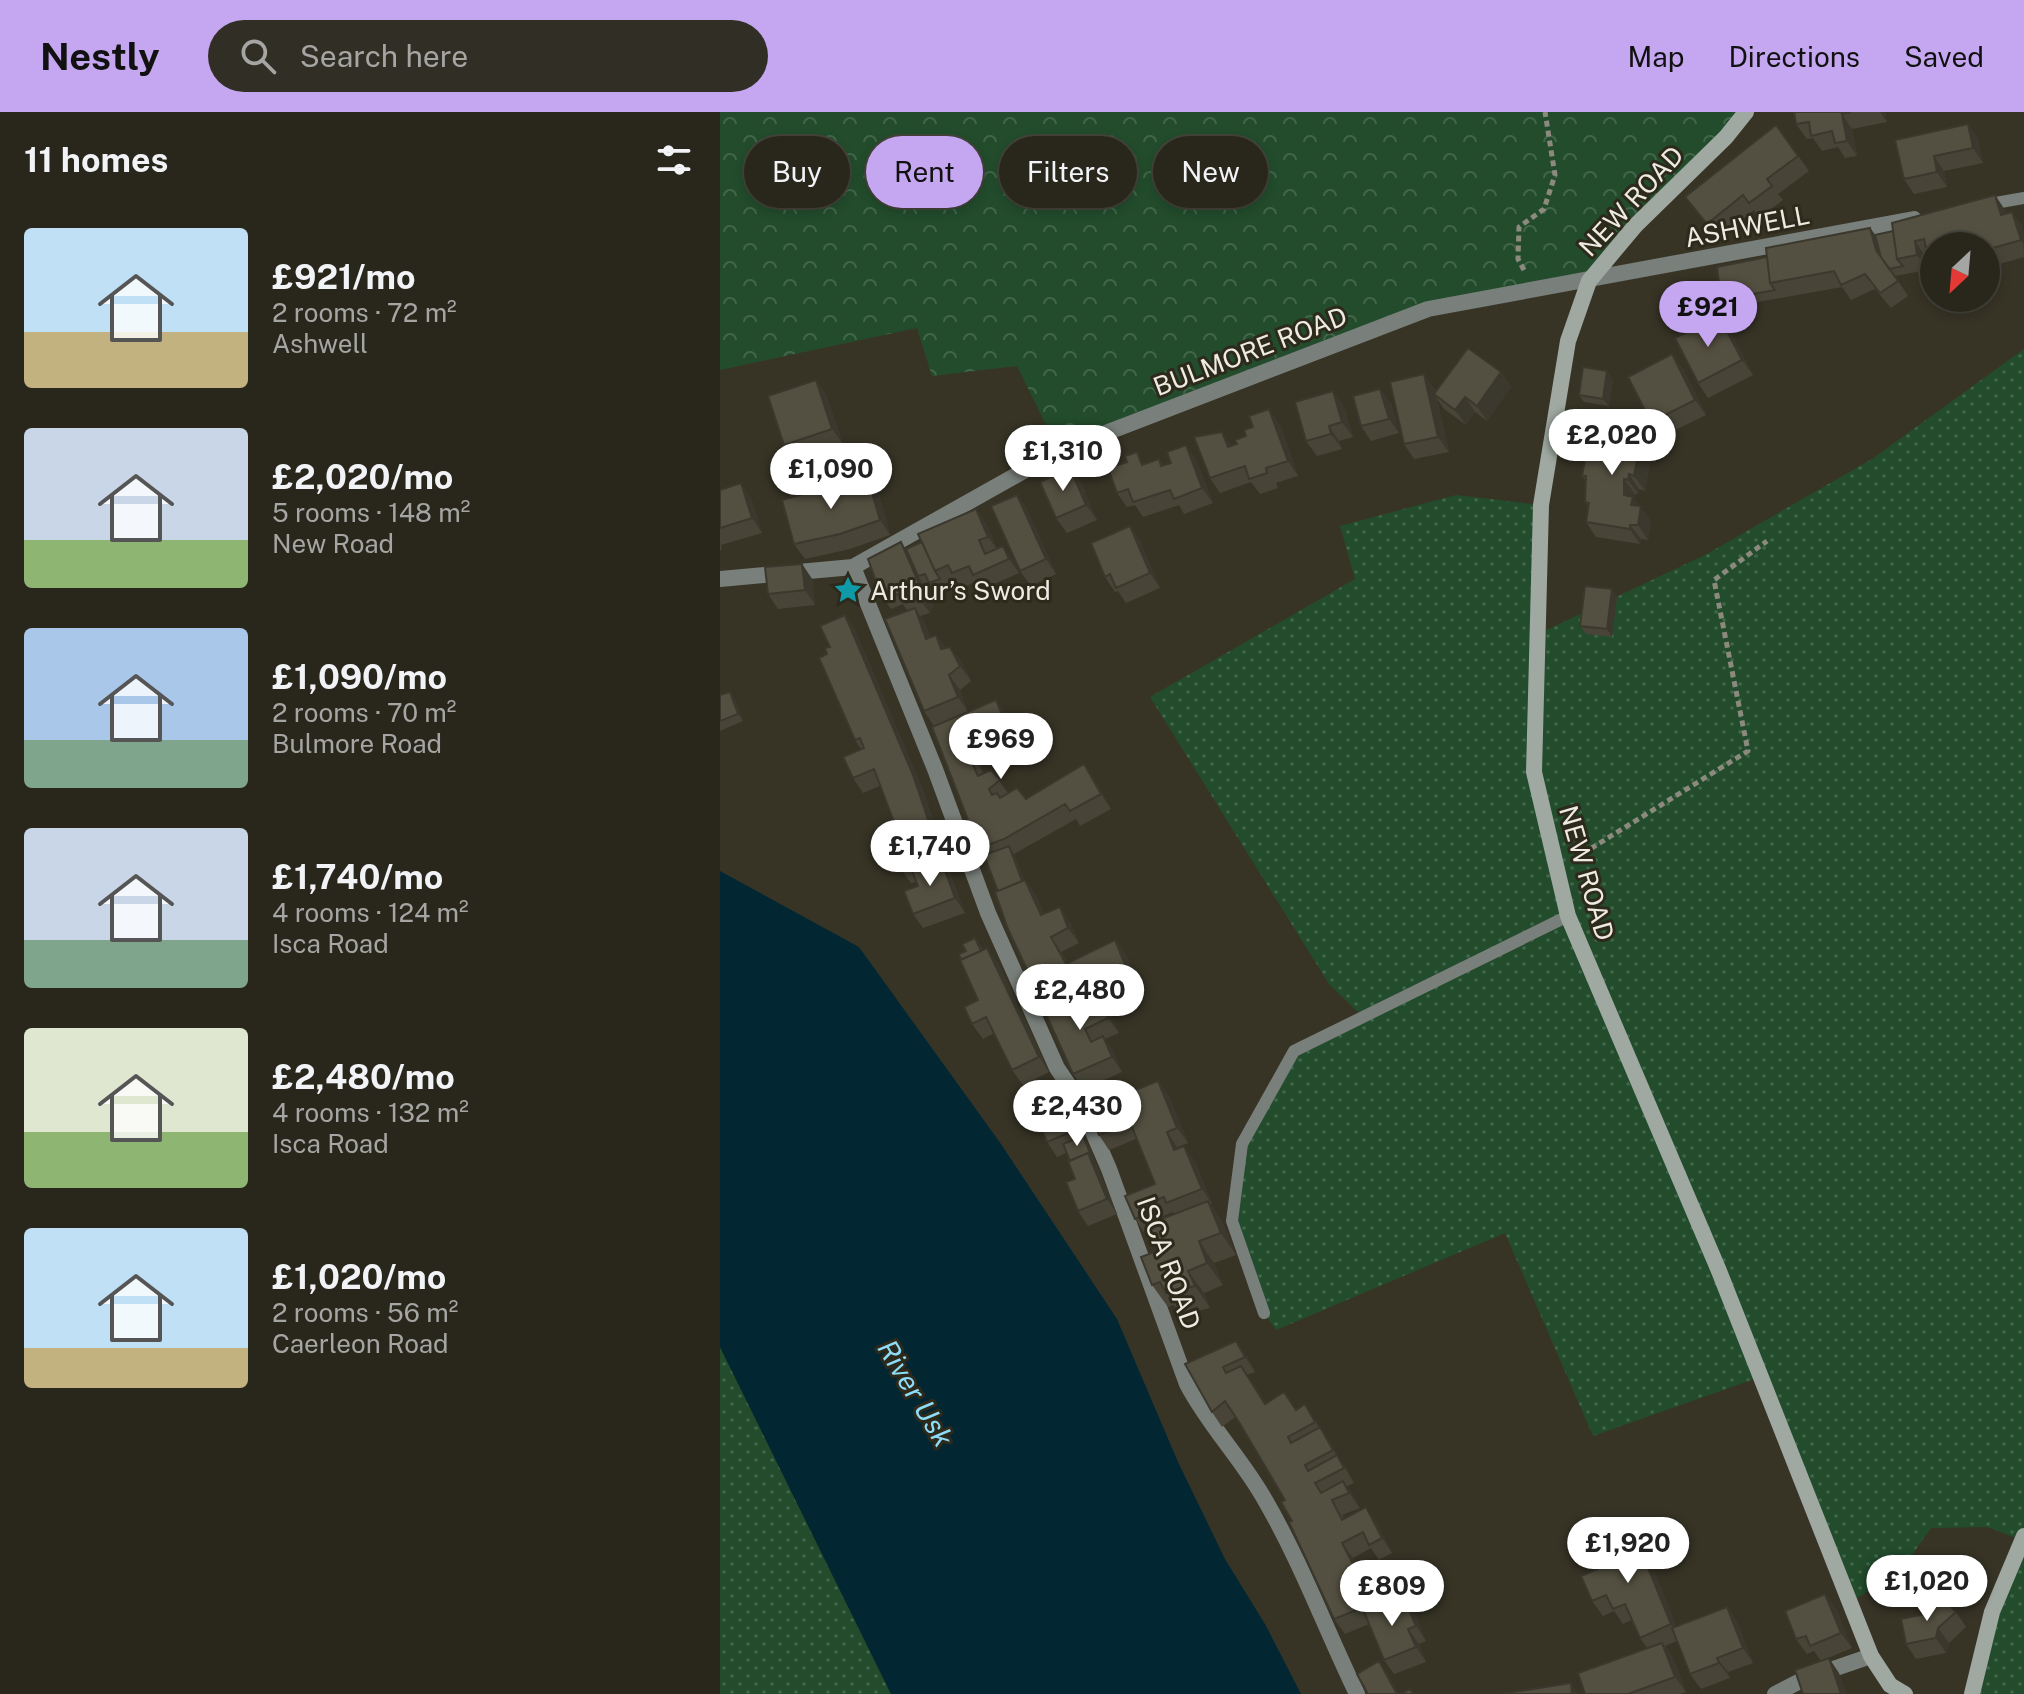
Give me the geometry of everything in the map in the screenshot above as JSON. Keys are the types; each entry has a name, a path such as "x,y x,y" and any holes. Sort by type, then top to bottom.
{"main road":[{"name":"NEW ROAD","path":"1746,112 1726,137 1635,226 1589,281 1568,341 1541,505 1534,772 1568,916 1719,1271 1871,1656 1890,1685 1904,1694"},
{"path":"1972,1694 1992,1612 2024,1536"}],"street":[{"name":"ASHWELL","path":"1589,281 1922,217"},
{"name":"BULMORE ROAD","path":"720,579 853,567 1071,446 1428,309 1589,281"},
{"name":"ISCA ROAD","path":"853,567 935,769 988,913 1057,1068 1080,1102 1109,1169 1187,1384 1203,1415 1251,1477 1275,1517 1357,1694"},
{"path":"1775,1694 1804,1679 1871,1656"}],"lane":[{"path":"1977,207 2024,198"},
{"path":"1264,1313 1232,1221 1242,1144 1294,1051 1568,916"}],"path":[{"path":"1534,291 1518,259 1519,227 1544,209 1555,175 1545,112"},
{"path":"1556,870 1748,751 1714,580 1767,541"}],"green space":[{"path":"720,112 1746,112 1589,281 1428,309 1059,451 1017,366 932,376 917,328 720,370"},
{"path":"2024,349 2024,1694 1972,1694 2022,1540 1987,1527 1931,1528 1899,1573 1850,1602 1760,1377 1593,1436 1505,1233 1276,1330 1264,1313 1232,1221 1242,1144 1294,1051 1363,1017 1329,984 1150,697 1355,579 1340,526 1456,495 1541,505 1538,634 1707,554 1872,459"},
{"path":"720,1347 891,1694 720,1694"}],"water":[{"name":"River Usk","path":"720,871 859,947 1001,1144 1117,1319 1178,1462 1225,1559 1265,1624 1301,1694 891,1694 720,1347"}],"building":[{"path":"1794,112 1851,112 1842,114 1847,141 1835,143 1832,131 1811,136 1809,122 1796,124"},
{"path":"1968,124 1973,148 1934,156 1937,172 1904,179 1895,140"},
{"path":"1776,125 1798,156 1767,179 1772,186 1749,203 1743,195 1707,224 1685,197"},
{"path":"1995,195 2001,215 2012,212 2021,240 2000,246 2000,232 1920,232 1920,240 1915,241 1917,255 1897,259 1892,223"},
{"path":"1870,228 1876,250 1898,281 1880,293 1865,274 1841,285 1834,271 1770,283 1766,248"},
{"path":"1893,231 1897,259 1903,266 1889,269 1881,257 1875,235"},
{"path":"1767,257 1770,283 1775,290 1736,297 1738,310 1723,313 1717,267"},
{"path":"1719,316 1742,360 1698,383 1675,338"},
{"path":"1468,348 1501,372 1477,406 1465,397 1455,410 1434,394"},
{"path":"1672,354 1695,400 1651,422 1628,377"},
{"path":"1583,367 1607,371 1603,399 1579,395"},
{"path":"1424,374 1438,437 1404,444 1390,382"},
{"path":"816,380 832,429 784,445 768,396"},
{"path":"1380,389 1389,419 1361,426 1353,396"},
{"path":"1333,391 1342,422 1329,426 1331,434 1306,441 1295,402"},
{"path":"1269,409 1288,461 1266,468 1267,473 1249,479 1245,466 1210,478 1194,437 1222,432 1228,447 1237,444 1235,440 1246,436 1244,430 1253,427 1249,416"},
{"path":"1619,424 1643,428 1634,476 1629,474 1628,480 1624,479 1624,495 1633,497 1631,505 1641,506 1638,525 1630,525 1630,529 1586,522 1589,503 1585,502 1586,476 1582,476 1589,437 1597,438 1598,433 1618,436"},
{"path":"1186,445 1202,488 1174,499 1170,490 1133,502 1128,489 1117,493 1108,468 1127,462 1125,456 1137,452 1142,465 1159,459 1161,466 1171,463 1167,452"},
{"path":"1070,468 1086,505 1056,518 1040,482"},
{"path":"867,476 880,520 840,534 794,544 782,500"},
{"path":"741,483 752,518 720,528 720,490"},
{"path":"1017,495 1046,559 1020,571 991,506"},
{"path":"976,509 988,537 979,540 985,554 1003,546 1009,559 973,575 969,566 952,573 948,565 935,571 918,534"},
{"path":"1130,526 1150,573 1116,588 1110,574 1105,577 1091,543"},
{"path":"901,542 922,591 919,598 906,603 903,593 896,595 893,589 881,595 868,559"},
{"path":"922,542 940,579 929,583 925,574 918,576 906,549"},
{"path":"802,564 805,590 768,594 765,567"},
{"path":"1585,586 1612,589 1607,629 1580,626"},
{"path":"915,608 926,639 936,635 941,649 950,647 960,666 949,675 958,697 924,711 885,619"},
{"path":"845,615 913,775 941,858 900,868 894,849 903,846 874,769 853,778 843,757 864,748 860,738 855,740 819,658 827,654 825,648 830,647 820,626"},
{"path":"730,692 738,714 720,721 720,695"},
{"path":"996,700 1007,727 967,744 978,776 991,770 1000,780 989,789 992,795 997,793 1000,798 1017,788 1026,799 1084,764 1101,794 1070,811 1065,804 1004,839 979,848 932,727"},
{"path":"1009,846 1022,881 998,891 984,855"},
{"path":"941,860 955,898 913,914 904,891 918,886 912,871"},
{"path":"1025,880 1041,915 1060,907 1068,928 1051,937 1066,964 1115,940 1127,970 1113,977 1109,970 1042,1001 1008,929 995,892"},
{"path":"975,938 981,951 961,960 959,954 966,951 962,944"},
{"path":"987,948 1039,1057 1012,1070 986,1017 972,1024 964,1007 978,1000 960,960"},
{"path":"1096,992 1108,1018 1085,1029 1091,1042 1103,1036 1112,1057 1073,1074 1046,1014"},
{"path":"1158,1081 1177,1128 1167,1132 1174,1150 1184,1146 1202,1189 1166,1203 1164,1197 1150,1202 1154,1211 1135,1219 1125,1196 1155,1184 1130,1122 1099,1135 1088,1108 1114,1098 1118,1109 1131,1104 1128,1093"},
{"path":"1065,1099 1078,1129 1047,1142 1034,1112"},
{"path":"1083,1136 1093,1160 1088,1153 1070,1161 1063,1144"},
{"path":"1088,1153 1107,1199 1078,1211 1066,1182 1075,1179 1068,1161"},
{"path":"1208,1201 1221,1233 1199,1241 1207,1263 1188,1271 1195,1286 1166,1293 1160,1282 1152,1285 1141,1257 1157,1251 1146,1225"},
{"path":"1236,1341 1245,1357 1223,1367 1226,1373 1241,1366 1265,1404 1284,1392 1296,1410 1305,1404 1315,1422 1288,1437 1291,1443 1320,1427 1333,1450 1305,1465 1308,1471 1337,1455 1344,1468 1315,1483 1321,1493 1343,1481 1349,1493 1332,1500 1342,1520 1366,1507 1382,1538 1369,1545 1363,1532 1342,1543 1360,1578 1381,1569 1392,1596 1334,1619 1289,1522 1292,1521 1281,1502 1285,1500 1225,1401 1212,1412 1185,1364"},
{"path":"1634,1533 1671,1624 1640,1638 1625,1604 1613,1609 1606,1595 1592,1601 1581,1576 1602,1567 1594,1551"},
{"path":"1825,1594 1841,1633 1810,1646 1806,1636 1796,1639 1785,1611"},
{"path":"1943,1598 1956,1612 1938,1628 1936,1638 1906,1644 1901,1619 1925,1614"},
{"path":"1393,1600 1395,1606 1406,1602 1416,1626 1408,1629 1416,1647 1384,1660 1364,1612"},
{"path":"1727,1607 1743,1648 1717,1658 1719,1663 1690,1674 1672,1628"},
{"path":"1662,1643 1675,1677 1628,1694 1585,1694 1578,1673"},
{"path":"1829,1658 1841,1694 1803,1694 1795,1670"},
{"path":"1379,1661 1397,1694 1368,1694 1357,1674"},
{"path":"1571,1683 1572,1694 1501,1694"}],"place":[{"name":"Arthur’s Sword","path":"848,590"}]}
